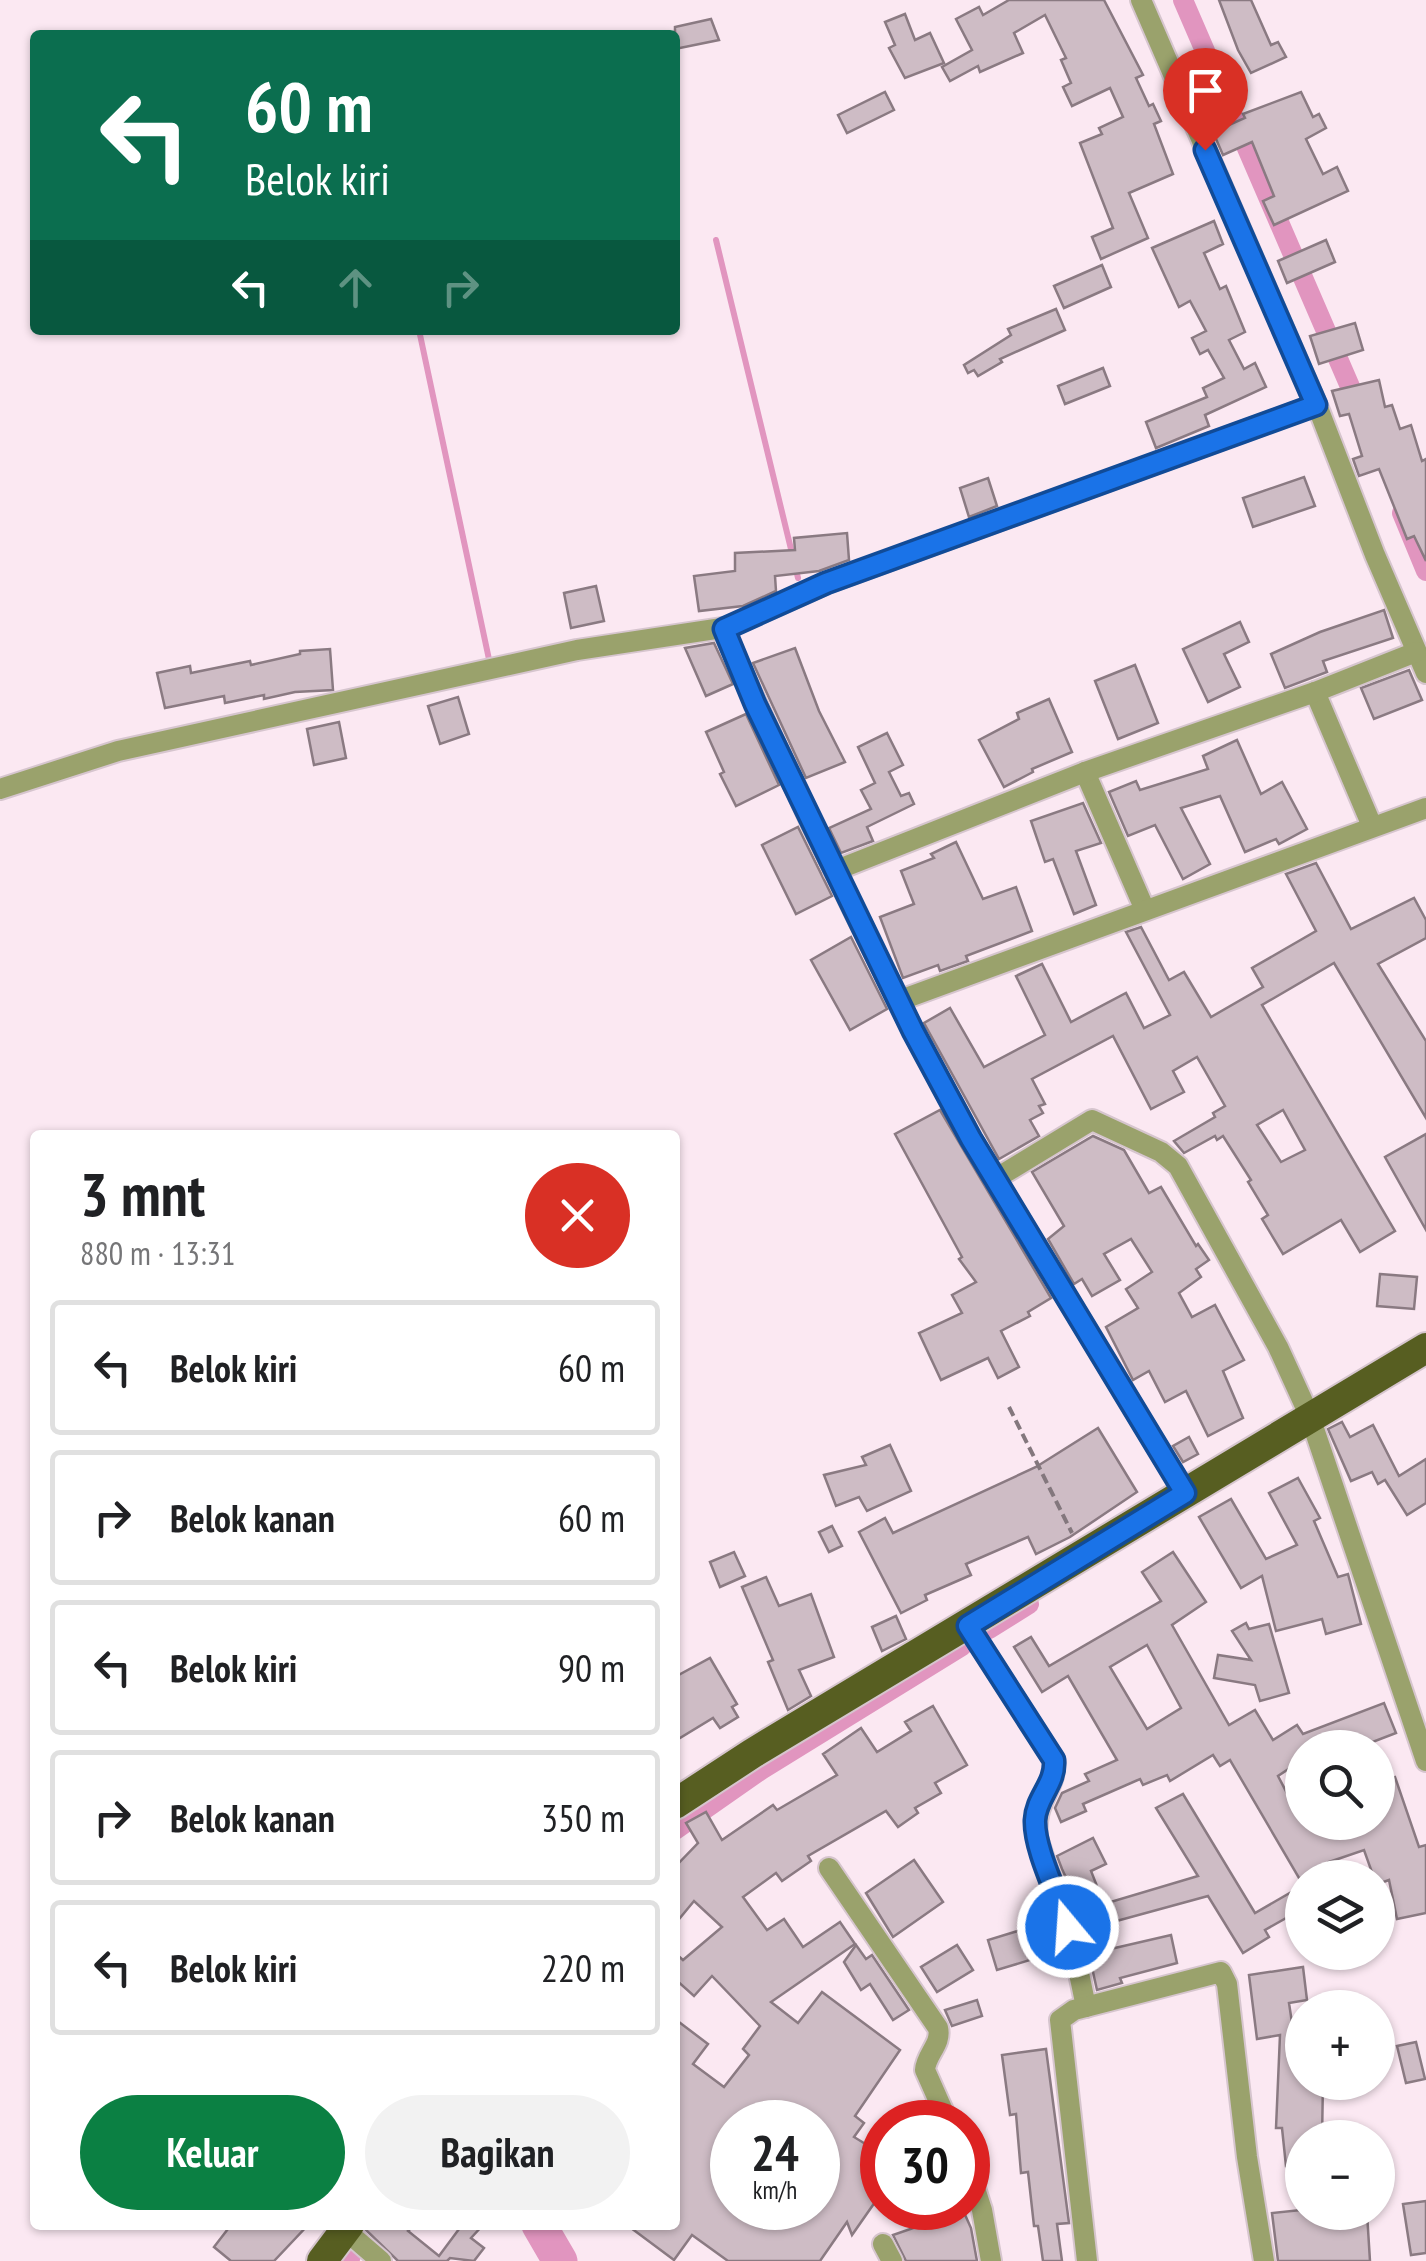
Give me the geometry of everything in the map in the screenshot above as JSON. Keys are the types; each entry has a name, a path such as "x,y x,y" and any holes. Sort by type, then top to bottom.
{"main road":[{"path":"680,1801 1426,1348"},
{"path":"322,2261 345,2230"}],"street":[{"path":"834,871 1085,772 1314,692 1422,661 1141,0"},
{"path":"0,789 118,751 577,650 724,629 826,583 1316,405"},
{"path":"724,629 898,1002 995,1179 1185,1493"},
{"path":"1314,692 1372,826"},
{"path":"1085,772 1145,910"},
{"path":"898,1002 1426,808"},
{"path":"995,1179 1092,1120 1161,1152 1178,1166 1278,1347 1310,1416 1426,1761"},
{"path":"968,1626 1054,1760 1051,1783 1035,1818 1062,1906 1086,2007"},
{"path":"828,1868 938,2028 938,2042 925,2070 938,2100"},
{"path":"1087,2261 1060,2030 1064,2016 1220,1972 1225,1976 1264,2261"},
{"path":"349,2230 381,2261"},
{"path":"986,2230 991,2261"}],"path":[{"path":"1009,1407 1084,1556"}],"building":[{"path":"1009,0 1104,0 1143,75 1136,78 1161,121 1154,124 1173,174 1129,193 1148,238 1101,259 1092,237 1113,228 1080,143 1102,134 1099,128 1123,117 1110,88 1072,106 1063,87 1071,83 1061,60 1066,58 1045,15 1014,33 1023,53 980,72 978,66 950,81 942,67 972,50 956,19 979,7 983,15"},
{"path":"1219,0 1251,0 1271,45 1278,42 1286,57 1251,73"},
{"path":"905,14 915,40 930,33 944,63 905,78 889,48 895,45 885,22"},
{"path":"711,19 719,40 680,48 680,30 675,27"},
{"path":"885,92 894,110 847,133 838,115"},
{"path":"1301,92 1313,117 1319,114 1326,128 1306,139 1323,174 1337,167 1348,191 1274,225 1263,201 1274,196 1252,142 1223,155 1213,132 1245,118 1243,114"},
{"path":"1214,221 1223,244 1204,253 1220,289 1226,286 1245,332 1229,340 1244,369 1255,363 1266,387 1205,415 1209,426 1156,448 1146,422 1207,397 1203,388 1224,378 1208,350 1200,354 1192,338 1206,331 1190,301 1179,307 1152,248"},
{"path":"1326,240 1335,262 1287,283 1278,261"},
{"path":"1102,265 1111,287 1064,308 1054,286"},
{"path":"1056,309 1065,330 1000,359 1002,362 978,376 974,370 968,373 964,365 1011,335 1008,329"},
{"path":"1355,323 1363,350 1319,364 1310,336"},
{"path":"1103,368 1110,386 1065,404 1058,386"},
{"path":"1379,380 1385,407 1392,405 1400,429 1411,425 1422,461 1426,459 1426,561 1414,536 1407,539 1379,469 1359,476 1353,459 1362,456 1349,414 1340,416 1332,391"},
{"path":"1304,477 1315,506 1253,527 1243,498"},
{"path":"988,478 997,506 969,517 960,488"},
{"path":"847,533 849,560 819,571 775,576 776,591 743,606 699,611 694,576 735,571 735,553 795,550 794,538"},
{"path":"596,586 604,621 571,628 564,593"},
{"path":"1384,610 1393,638 1323,661 1327,672 1285,688 1271,654"},
{"path":"1240,622 1249,642 1224,654 1240,687 1208,702 1183,649"},
{"path":"714,643 733,684 706,696 685,648"},
{"path":"795,648 819,711 845,762 806,778 753,663"},
{"path":"330,649 333,690 264,699 264,695 225,703 224,696 165,708 157,673 190,666 191,673 250,661 251,665 300,651"},
{"path":"1135,665 1158,723 1118,739 1095,681"},
{"path":"1409,670 1422,700 1374,719 1361,688"},
{"path":"458,697 469,734 440,744 428,706"},
{"path":"1049,699 1072,752 1032,769 1033,772 1004,787 979,740 1019,719 1017,713"},
{"path":"746,714 779,785 736,806 706,732"},
{"path":"339,722 346,758 314,765 307,729"},
{"path":"887,733 903,765 889,772 901,796 909,793 914,804 867,827 873,841 841,853 829,828 871,809 861,790 875,783 858,747"},
{"path":"1237,740 1261,794 1282,782 1307,829 1279,844 1276,839 1245,852 1220,796 1181,808 1210,864 1183,879 1155,825 1128,836 1109,792 1136,781 1140,790 1208,769 1203,756"},
{"path":"1083,803 1101,843 1076,851 1096,905 1074,914 1053,859 1045,862 1031,821"},
{"path":"798,827 832,896 796,914 762,845"},
{"path":"956,842 983,899 1016,887 1032,931 966,956 968,961 940,971 938,965 903,978 880,917 914,904 901,871 934,858 931,854"},
{"path":"1316,863 1351,929 1414,898 1426,920 1426,938 1378,964 1426,1041 1426,1118 1334,963 1262,1005 1395,1231 1360,1252 1341,1220 1283,1254 1262,1219 1268,1215 1248,1182 1251,1180 1223,1136 1217,1140 1215,1136 1184,1153 1174,1141 1215,1117 1213,1113 1225,1106 1197,1057 1173,1071 1184,1092 1151,1109 1113,1036 1032,1079 1045,1104 1039,1106 1043,1113 1030,1120 1039,1136 999,1159 924,1023 950,1008 984,1067 1045,1035 1016,976 1042,964 1071,1022 1126,993 1144,1028 1170,1015 1126,932 1141,927 1169,980 1184,972 1211,1017 1263,987 1252,968 1316,931 1286,874","holes":["1283,1110 1305,1150 1281,1162 1257,1125"]},
{"path":"851,937 887,1009 850,1030 811,960"},
{"path":"940,1110 1051,1298 1028,1312 1030,1316 1001,1331 1019,1367 998,1378 988,1358 941,1380 919,1333 962,1313 952,1295 976,1282 959,1259 962,1257 895,1134"},
{"path":"1426,1134 1426,1230 1385,1157"},
{"path":"1093,1136 1124,1150 1149,1193 1161,1187 1196,1246 1209,1260 1196,1269 1201,1277 1179,1293 1192,1317 1215,1305 1244,1360 1223,1371 1243,1418 1208,1436 1186,1391 1165,1402 1149,1371 1133,1380 1106,1327 1138,1308 1126,1289 1152,1272 1131,1239 1104,1254 1120,1280 1092,1296 1082,1279 1074,1284 1048,1239 1064,1226 1032,1172"},
{"path":"1380,1274 1417,1277 1414,1309 1377,1306"},
{"path":"1342,1422 1350,1437 1373,1425 1399,1476 1426,1459 1426,1503 1407,1515 1385,1480 1378,1484 1372,1472 1351,1481 1328,1429"},
{"path":"1098,1428 1137,1492 1070,1537 1036,1554 1028,1537 966,1564 971,1575 925,1595 927,1600 901,1613 859,1532 885,1518 893,1533 1036,1467"},
{"path":"1189,1437 1198,1454 1183,1462 1173,1446"},
{"path":"890,1445 911,1491 867,1511 859,1497 836,1506 824,1475 866,1465 862,1457"},
{"path":"1298,1478 1320,1518 1314,1521 1338,1577 1348,1574 1361,1624 1326,1634 1322,1619 1276,1631 1262,1576 1241,1588 1199,1517 1231,1499 1266,1559 1297,1545 1269,1493"},
{"path":"832,1526 842,1546 829,1552 819,1532"},
{"path":"734,1552 745,1576 720,1587 710,1562"},
{"path":"1173,1552 1206,1602 1172,1625 1229,1725 1255,1710 1273,1740 1285,1732 1285,1771 1278,1776 1285,1789 1285,1840 1395,1840 1395,1777 1419,1847 1426,1845 1426,1913 1397,1919 1395,1860 1368,1860 1364,1850 1335,1860 1288,1860 1230,1760 1220,1766 1213,1755 1170,1781 1167,1775 1143,1785 1140,1779 1083,1804 1086,1811 1061,1822 1055,1808 1062,1793 1089,1781 1085,1774 1117,1760 1068,1676 1042,1692 1014,1647 1031,1637 1049,1666 1161,1601 1142,1572","holes":["1147,1645 1181,1708 1147,1729 1110,1667"]},
{"path":"766,1577 779,1606 811,1594 834,1657 799,1670 811,1696 788,1710 768,1662 773,1660 742,1587"},
{"path":"896,1616 906,1639 882,1651 872,1627"},
{"path":"1246,1623 1249,1629 1269,1624 1289,1693 1260,1701 1255,1685 1214,1678 1218,1655 1251,1660 1232,1631"},
{"path":"710,1658 737,1704 732,1707 738,1717 720,1728 713,1718 680,1738 680,1674"},
{"path":"1384,1703 1395,1730 1313,1730"},
{"path":"933,1706 967,1765 935,1783 941,1793 915,1808 918,1813 898,1827 886,1811 808,1856 811,1861 782,1881 776,1873 743,1897 767,1930 784,1919 803,1947 840,1922 855,1944 771,2002 798,2023 822,1992 900,2050 866,2100 860,2100 855,2116 860,2120 854,2137 860,2141 860,2224 852,2235 847,2222 820,2261 728,2261 692,2235 674,2260 634,2230 680,2230 680,2023 708,2044 693,2064 724,2087 749,2055 743,2049 760,2026 712,1976 694,1996 680,1983 680,1957 683,1960 722,1927 694,1901 680,1918 680,1862 698,1843 686,1823 706,1812 722,1840 773,1805 777,1810 837,1775 823,1754 861,1728 877,1752 911,1731 905,1722"},
{"path":"1183,1794 1255,1913 1285,1896 1285,1919 1265,1930 1269,1937 1243,1953 1208,1896 1091,1928 1073,1880 1068,1882 1057,1856 1093,1838 1106,1864 1091,1871 1104,1904 1198,1876 1156,1808"},
{"path":"914,1860 943,1902 893,1937 866,1893"},
{"path":"1034,1926 1043,1956 997,1970 988,1940"},
{"path":"1171,1935 1177,1963 1120,1978 1122,1983 1097,1990 1089,1954"},
{"path":"856,1945 866,1959 872,1955 909,2010 893,2020 870,1984 861,1990 844,1962"},
{"path":"957,1945 973,1970 937,1992 921,1967"},
{"path":"1303,1970 1306,1990 1285,1990 1285,2100 1323,2100 1322,2120 1285,2120 1285,2156 1282,2128 1276,2128 1280,2035 1257,2039 1249,1975"},
{"path":"977,2000 982,2016 952,2026 945,2010"},
{"path":"1416,2042 1425,2079 1406,2083 1397,2046"},
{"path":"1046,2049 1069,2223 1057,2224 1062,2261 1043,2261 1038,2226 1034,2226 1028,2172 1021,2173 1016,2114 1010,2115 1002,2055"},
{"path":"1426,2201 1426,2253 1411,2255 1403,2204"},
{"path":"1285,2212 1285,2230 1368,2230 1370,2261 1278,2261 1272,2213"},
{"path":"227,2230 303,2230 274,2261 231,2261 214,2247"},
{"path":"366,2230 409,2230 439,2256 458,2230 478,2230 471,2238 484,2248 474,2261 398,2261"},
{"path":"908,2230 971,2230 977,2261 906,2261 893,2235"}],"waterway":[{"path":"1183,0 1361,412"},
{"path":"716,240 798,578"},
{"path":"420,335 490,664"},
{"path":"1402,513 1426,571"},
{"path":"989,1629 1029,1604"},
{"path":"680,1827 761,1770 962,1646"},
{"path":"542,2230 560,2261"},
{"path":"348,2261 351,2256"}],"route":[{"path":"1068,1927 1035,1818 1051,1783 1054,1760 968,1626 1185,1493 971,1139 913,1031 755,704 724,629 826,583 1316,405 1205,150"}]}
